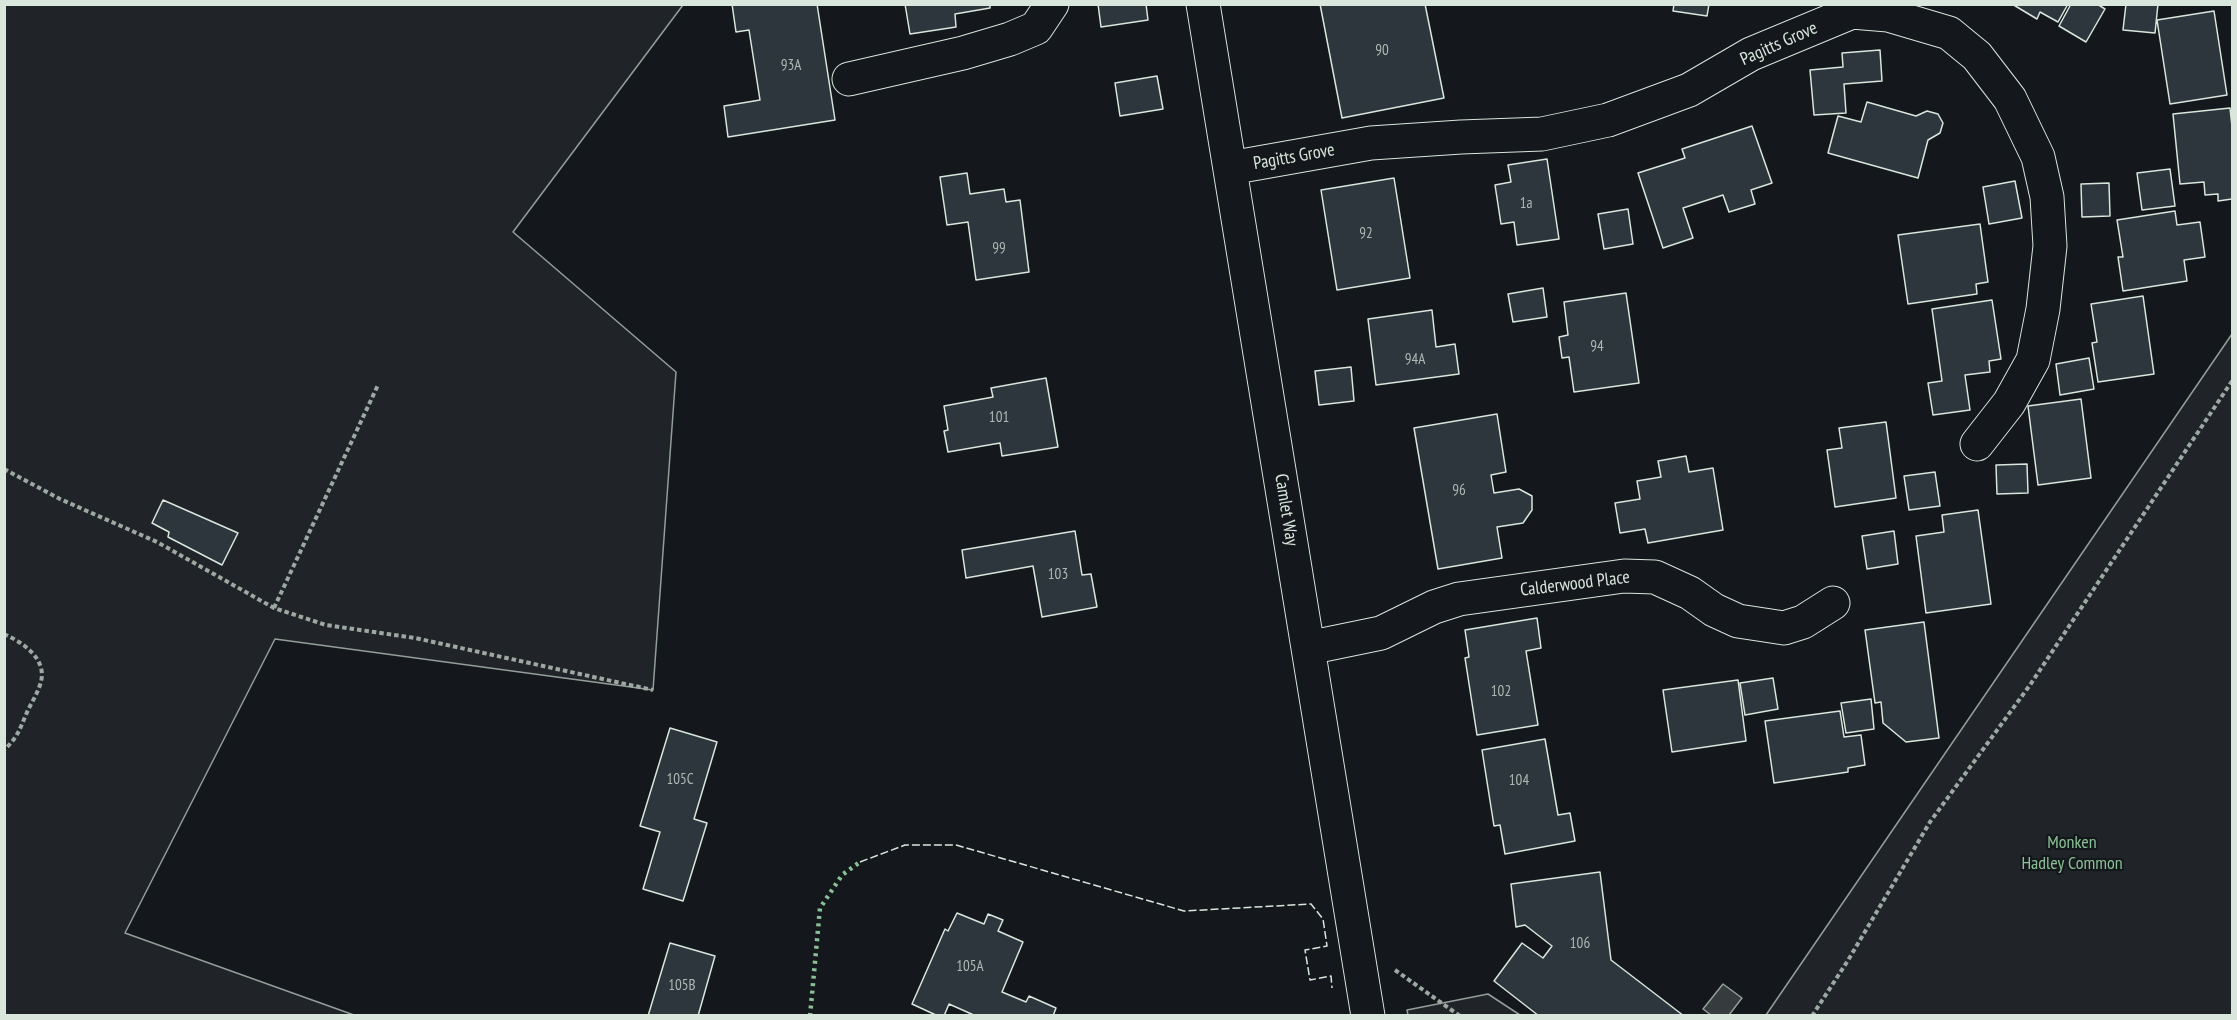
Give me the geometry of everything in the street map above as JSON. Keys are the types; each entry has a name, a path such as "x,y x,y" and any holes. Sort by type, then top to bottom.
{"street":[{"path":"849,79 963,53 1010,39 1036,28 1052,4"},
{"name":"Camlet Way","path":"1203,4 1368,1016"},
{"name":"Pagitts Grove","path":"1230,168 1371,143 1542,134 1608,120 1689,90 1751,54 1852,12 1888,15 1949,33 1977,56 2010,99 2038,157 2047,197 2050,246 2043,309 2033,360 2009,403 1977,444"},
{"name":"Calderwood Place","path":"1308,648 1381,633 1434,607 1459,599 1624,576 1655,577 1690,593 1714,610 1738,621 1784,628 1803,622 1833,603"}],"path":[{"path":"1812,1016 1847,962 1930,822 2030,685 2232,381"},
{"path":"274,608 378,385"},
{"path":"4,469 60,498 157,542 274,608 326,625 415,638 653,690"},
{"path":"4,634 24,644 36,656 43,674 15,741 4,750"},
{"path":"1356,942 1460,1016"}],"green space":[{"path":"5,5 683,5 513,232 676,372 653,690 275,639 125,933 354,1015 5,1016"},
{"name":"Monken Hadley Common","path":"2232,334 2232,1015 1766,1015"},
{"path":"1488,994 1520,1015 1408,1015 1407,1010"}],"shaded area":[{"path":"1723,984 1742,998 1729,1015 1711,1015 1703,1009"}],"building":[{"path":"732,4 817,4 835,120 728,137 724,106 760,100 749,30 736,32"},
{"path":"905,4 990,4 990,8 955,14 956,27 910,34"},
{"path":"1098,4 1146,4 1148,20 1101,27"},
{"path":"1320,4 1425,4 1444,98 1342,118"},
{"path":"1674,4 1709,4 1707,16 1673,11"},
{"path":"2012,4 2068,4 2058,22 2040,12 2037,19"},
{"path":"2071,4 2097,4 2105,9 2086,42 2059,26"},
{"path":"2126,4 2158,4 2155,33 2123,30"},
{"path":"2214,11 2227,95 2170,104 2157,20"},
{"path":"1880,50 1882,81 1844,84 1846,113 1814,115 1810,70 1843,67 1842,53"},
{"path":"1157,76 1163,109 1120,116 1115,83"},
{"path":"1867,102 1916,116 1927,111 1938,114 1943,123 1940,133 1928,140 1918,178 1828,153 1838,116 1861,122"},
{"path":"2230,108 2232,199 2218,201 2218,194 2205,195 2204,182 2180,184 2173,114"},
{"path":"1752,126 1772,183 1751,190 1755,204 1729,212 1723,195 1683,208 1693,238 1663,248 1638,173 1685,158 1682,149"},
{"path":"1547,159 1559,239 1517,245 1514,222 1501,224 1495,185 1511,182 1508,165"},
{"path":"2170,169 2175,206 2142,210 2137,173"},
{"path":"967,173 970,194 1004,189 1006,202 1020,200 1029,272 976,280 968,222 947,225 940,177"},
{"path":"1394,178 1410,278 1337,290 1321,190"},
{"path":"2015,181 2022,218 1989,224 1983,187"},
{"path":"2109,183 2110,216 2082,217 2081,184"},
{"path":"1628,209 1633,244 1604,249 1598,214"},
{"path":"2175,211 2177,225 2200,222 2205,257 2184,260 2187,281 2123,291 2118,257 2123,257 2117,220"},
{"path":"1980,224 1988,282 1976,284 1977,294 1908,304 1898,235"},
{"path":"1543,288 1547,317 1513,322 1508,294"},
{"path":"1626,293 1639,383 1574,392 1569,357 1562,358 1559,337 1568,335 1564,302"},
{"path":"2143,296 2154,374 2098,382 2092,343 2097,342 2091,304"},
{"path":"1992,300 2001,359 1989,361 1990,372 1965,375 1970,410 1933,415 1928,383 1942,381 1932,309"},
{"path":"1432,310 1436,347 1455,344 1459,374 1376,385 1368,319"},
{"path":"2089,358 2094,389 2060,395 2056,364"},
{"path":"1351,367 1354,401 1319,405 1315,371"},
{"path":"1046,378 1058,447 1002,456 1000,443 948,452 944,431 948,430 944,406 993,397 991,388"},
{"path":"2081,399 2091,478 2038,485 2028,406"},
{"path":"1497,414 1506,472 1491,475 1494,493 1519,489 1532,496 1532,510 1523,523 1497,527 1502,558 1438,569 1414,428"},
{"path":"1886,422 1896,498 1835,507 1827,450 1842,448 1839,428"},
{"path":"1686,456 1689,472 1713,468 1723,530 1648,543 1645,529 1620,533 1615,503 1640,499 1637,481 1661,477 1658,461"},
{"path":"2027,464 2028,493 1997,494 1996,465"},
{"path":"1935,472 1940,506 1909,510 1904,476"},
{"path":"163,500 238,533 222,565 168,537 169,532 152,523"},
{"path":"1978,510 1991,604 1926,613 1916,536 1944,532 1942,515"},
{"path":"1075,531 1082,575 1091,574 1097,607 1042,617 1033,566 966,578 962,550"},
{"path":"1894,531 1898,564 1867,569 1862,536"},
{"path":"1537,618 1541,648 1526,651 1538,725 1477,735 1465,658 1469,657 1465,630"},
{"path":"1924,622 1939,738 1906,742 1883,723 1881,702 1875,703 1865,630"},
{"path":"1773,678 1778,709 1745,715 1740,683"},
{"path":"1738,680 1746,741 1672,752 1663,690"},
{"path":"1871,699 1874,729 1846,733 1841,703"},
{"path":"1840,711 1844,737 1861,735 1865,765 1848,768 1848,772 1774,783 1765,721"},
{"path":"670,728 717,742 694,819 707,823 683,901 643,889 660,832 640,826"},
{"path":"1545,739 1558,815 1570,813 1575,841 1505,854 1500,825 1494,826 1482,750"},
{"path":"1600,872 1611,960 1684,1016 1539,1016 1494,981 1522,943 1543,958 1552,946 1525,925 1516,927 1511,884"},
{"path":"957,913 984,924 988,914 1003,920 998,931 1023,942 1002,992 1026,1002 1029,996 1056,1008 1053,1016 976,1016 949,1004 944,1016 938,1016 912,1004 945,929 948,931"},
{"path":"670,943 715,956 698,1016 648,1016"}],"hedge":[{"path":"810,1016 820,908 842,875 860,862"}],"fence":[{"path":"860,862 905,845 956,845 1184,911 1311,904 1323,919 1327,946 1305,950 1310,980 1331,976 1332,988"}]}
